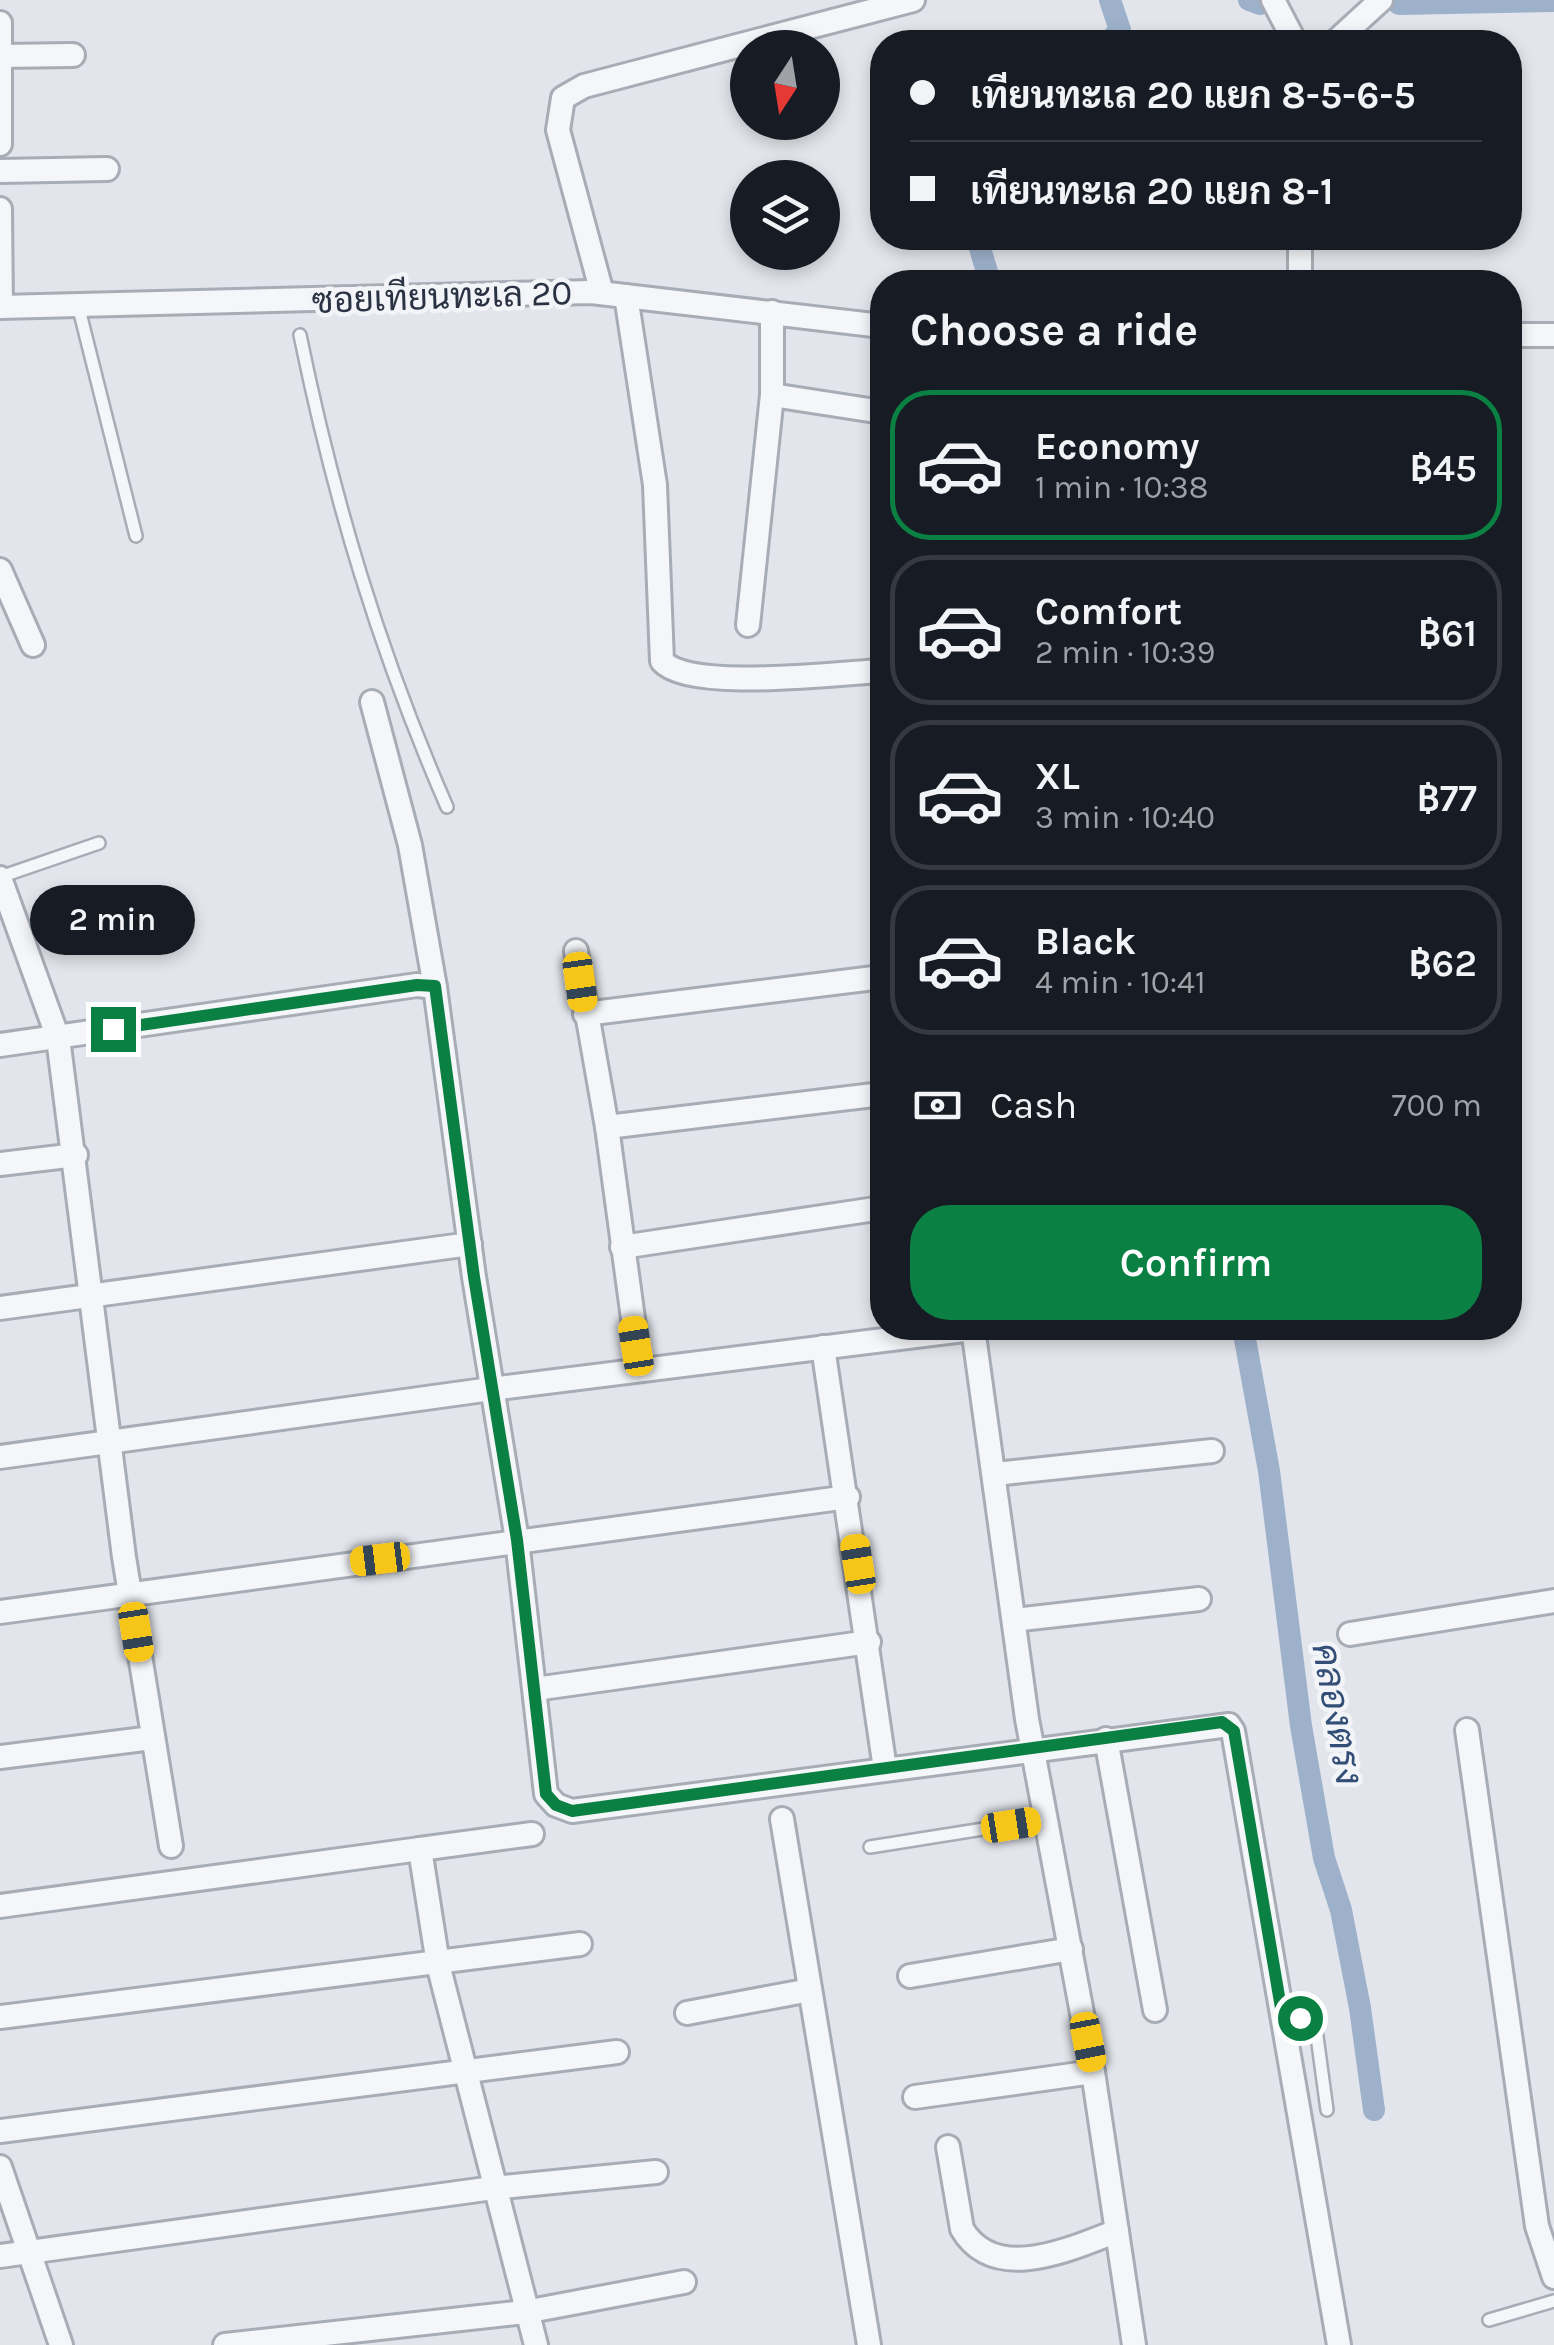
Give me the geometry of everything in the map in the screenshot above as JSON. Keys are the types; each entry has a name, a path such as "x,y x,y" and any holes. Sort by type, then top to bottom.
{"street":[{"path":"870,671 707,677 669,669 662,661 654,485 614,295 558,130 562,98 584,86 912,0"},
{"path":"1273,0 1289,30"},
{"path":"1349,30 1381,0"},
{"path":"0,23 0,144"},
{"path":"0,56 73,56"},
{"path":"0,171 106,169"},
{"path":"0,210 1,307"},
{"name":"ซอยเทียนทะเล 20","path":"1,307 294,306 614,295 870,324"},
{"path":"748,625 772,395 772,312"},
{"path":"1522,335 1554,335"},
{"path":"772,395 870,410"},
{"path":"0,570 34,645"},
{"path":"372,702 410,846 438,998 470,1244 517,1540 546,1794 556,1805 572,1811 1222,1722 1234,1731 1339,2345"},
{"path":"0,878 58,1038 130,1598 172,1846"},
{"path":"576,952 607,1127 640,1370"},
{"path":"585,1014 870,978"},
{"path":"0,1045 417,985 438,998"},
{"path":"607,1127 870,1095"},
{"path":"0,1164 76,1155"},
{"path":"622,1247 870,1210"},
{"path":"0,1308 221,1281 470,1244"},
{"path":"0,1457 492,1388 879,1340"},
{"path":"977,1340 1033,1750 1094,2072 1134,2345"},
{"path":"823,1347 885,1769"},
{"path":"996,1474 1212,1451"},
{"path":"0,1612 130,1598 517,1540 848,1498"},
{"path":"1014,1620 1199,1599"},
{"path":"1350,1634 1554,1601"},
{"path":"535,1689 868,1642"},
{"path":"1467,1730 1537,2226 1554,2276"},
{"path":"0,1757 152,1738"},
{"path":"1106,1739 1155,2010"},
{"path":"782,1819 869,2345"},
{"path":"0,1906 532,1834"},
{"path":"420,1849 438,1964 536,2345"},
{"path":"0,2017 580,1944"},
{"path":"910,1976 1071,1949"},
{"path":"688,2013 810,1990"},
{"path":"0,2130 618,2052"},
{"path":"915,2097 1094,2072"},
{"path":"948,2147 962,2229 969,2240 992,2253 1020,2260 1117,2231"},
{"path":"0,2167 25,2251 61,2345"},
{"path":"0,2256 493,2188 656,2172"},
{"path":"225,2345 525,2312 684,2282"}],"lane":[{"path":"78,305 136,536"},
{"path":"300,335 320,436 372,620 447,806"},
{"path":"0,878 99,843"},
{"path":"870,1847 1046,1819"},
{"path":"1282,2014 1308,2021 1316,2030 1327,2110"},
{"path":"1490,2320 1554,2301"}],"waterway":[{"name":"คลองตรง","path":"1110,0 1120,30"},
{"path":"1249,0 1260,4"},
{"path":"1399,4 1554,1"},
{"name":"คลองตรง","path":"981,250 986,270"},
{"name":"คลองตรง","path":"1245,1340 1269,1471 1301,1726 1324,1858 1341,1910 1360,2008 1374,2110"}],"route":[{"path":"113,1029 260,1005 435,986 474,1277 517,1540 546,1794 556,1805 572,1811 1222,1722 1234,1731 1282,2014 1300,2018"}]}
